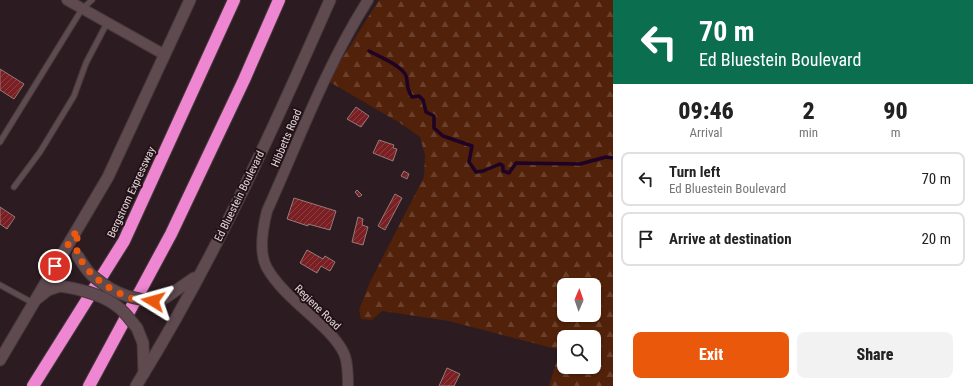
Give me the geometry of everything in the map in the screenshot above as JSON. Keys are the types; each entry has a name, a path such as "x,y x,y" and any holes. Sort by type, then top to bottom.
{"highway":[{"name":"Bergstrom Expressway","path":"33,386 124,241 234,0"},
{"path":"89,386 171,234 244,80 279,0"}],"main road":[{"path":"0,360 108,177 190,0"},
{"name":"Ed Bluestein Boulevard","path":"136,386 200,273 249,177 330,0"},
{"path":"77,230 77,255 93,276 129,298 153,301 165,298 180,290 200,273"},
{"path":"33,303 48,290 60,286 82,290 104,298 119,307 137,328 143,343 144,373"}],"street":[{"path":"67,0 164,55"},
{"name":"Hibbetts Road","path":"284,290 266,267 262,237 267,211 323,82 344,40 368,0"},
{"name":"Regiene Road","path":"284,290 333,336 345,355 348,386"}],"lane":[{"path":"0,142 82,9 92,0"},
{"path":"14,187 40,152 74,96 86,63 107,23"},
{"path":"0,285 33,303"}],"green space":[{"path":"379,0 613,0 613,386 549,386 557,360 557,374 601,374 601,330 557,330 557,349 449,321 382,311 372,320 361,319 359,310 370,282 424,177 425,155 420,137 400,123 328,81"}],"building":[{"path":"0,69 24,84 14,99 0,90"},
{"path":"356,107 369,116 361,127 347,119"},
{"path":"379,140 394,145 393,148 397,149 393,161 373,153"},
{"path":"404,171 409,174 407,179 401,176"},
{"path":"357,190 362,195 359,197 355,192"},
{"path":"395,194 402,198 385,230 378,226"},
{"path":"294,198 336,211 330,230 308,224 308,226 287,219"},
{"path":"0,207 15,217 7,229 0,224"},
{"path":"358,217 363,219 362,225 368,227 363,245 352,242"},
{"path":"307,250 323,259 325,256 335,262 330,271 321,266 317,273 300,263"},
{"path":"447,368 460,374 454,386 439,386"}],"waterway":[{"path":"369,51 384,58 404,72 412,97 419,96 423,100 426,112 434,116 434,128 443,136 472,146 469,162 476,172 483,171 500,164 503,166 503,171 509,173 516,163 580,164 606,157 613,158"}],"route":[{"path":"55,266 77,230 77,255 93,276 111,289 129,298 153,301"}]}
